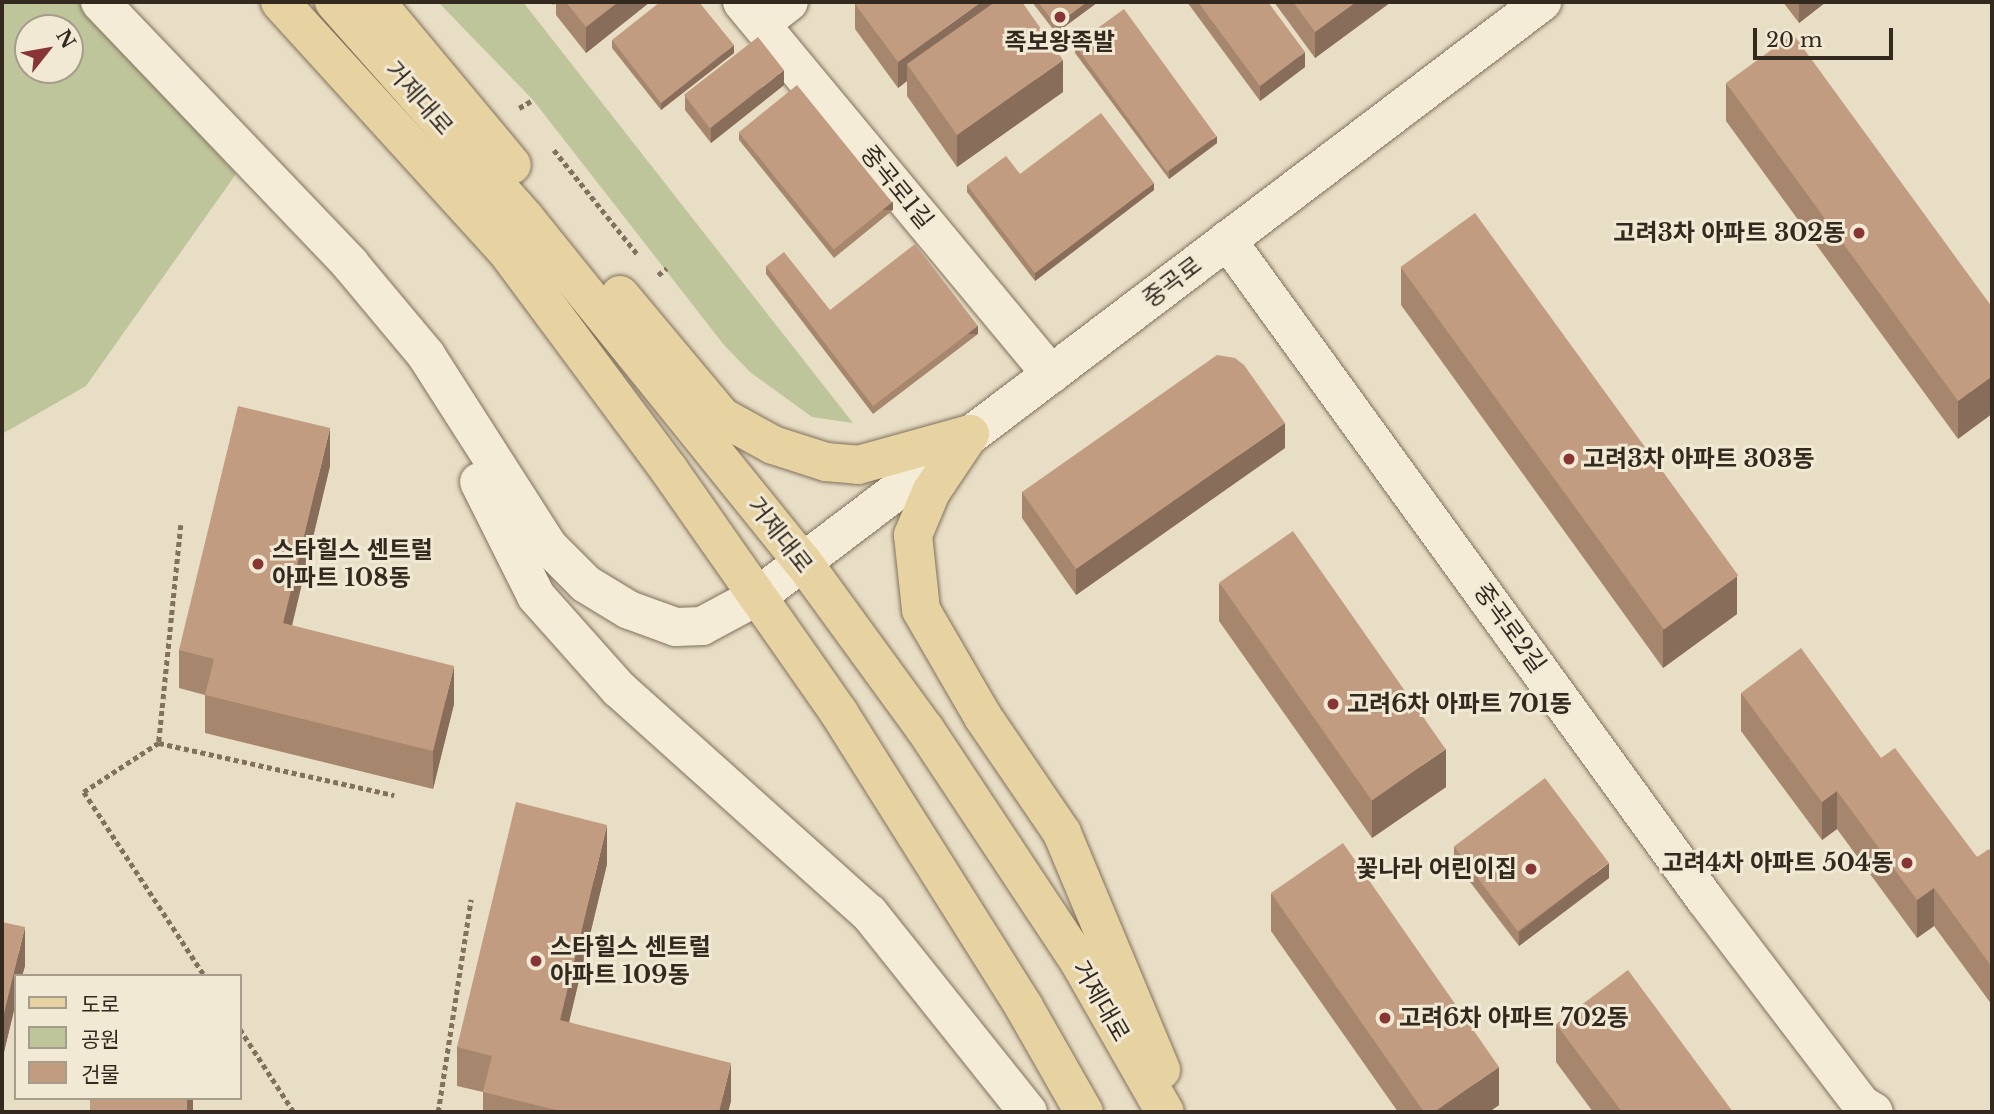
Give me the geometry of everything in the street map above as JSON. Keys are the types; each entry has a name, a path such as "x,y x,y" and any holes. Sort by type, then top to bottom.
{"main road":[{"name":"거제대로","path":"280,2 505,250 758,596 839,713 978,932 1084,1112"},
{"name":"거제대로","path":"334,2 524,218 803,562 925,729 1074,954 1165,1112"},
{"path":"376,2 722,417 772,445 847,464 970,434"},
{"path":"970,434 931,492 913,535 921,610 983,717 1062,833 1156,1048 1173,1112"}],"street":[{"path":"100,2 350,264 426,355 471,466 537,596 618,689 869,913 1028,1112"},
{"name":"중곡로","path":"426,355 515,500 549,547 586,584 629,610 676,627 702,626 758,596 1542,2"},
{"name":"중곡로1길","path":"764,9 1051,374"},
{"name":"중곡로2길","path":"1227,240 1705,899 1861,1104 1874,1112"}],"path":[{"path":"589,190 655,278 667,268"},
{"path":"159,743 181,525"},
{"path":"204,974 84,792 159,743 394,795"},
{"path":"438,1112 471,900"},
{"path":"242,1032 294,1112"}],"green space":[{"path":"2,2 78,2 236,174 86,386 2,434"},
{"path":"438,2 523,2 853,423 812,417 750,372 724,345 533,100"}],"building":[{"path":"566,2 618,2 586,27"},
{"path":"660,2 699,2 734,45 661,103 612,40"},
{"path":"856,2 981,2 898,62"},
{"path":"995,2 1022,2 1063,60 957,135 907,64"},
{"path":"1038,2 1087,2 1056,25"},
{"path":"1198,2 1268,2 1305,52 1260,86"},
{"path":"1293,2 1356,2 1315,32"},
{"path":"1124,9 1216,136 1167,172 1075,45"},
{"name":"고려3차 아파트 302동","path":"1793,34 1992,307 1992,376 1958,401 1726,83"},
{"path":"758,37 784,70 710,128 684,95"},
{"path":"797,85 892,202 834,250 739,132"},
{"path":"1101,113 1154,183 1035,273 967,185 1006,156 1020,174"},
{"name":"고려3차 아파트 303동","path":"1475,213 1738,575 1664,630 1401,267"},
{"path":"915,244 978,326 873,406 766,266 784,252 830,310"},
{"path":"1217,355 1235,358 1244,365 1285,423 1076,569 1022,492"},
{"name":"스타힐스 센트럴 아파트 108동","path":"238,406 330,428 283,623 454,666 433,751 205,695 214,659 179,650"},
{"name":"고려6차 아파트 701동","path":"1293,531 1446,749 1372,801 1219,583"},
{"name":"고려4차 아파트 504동","path":"1801,648 1881,758 1895,748 1977,857 1989,849 1992,854 1992,967 1934,888 1917,900 1837,791 1822,802 1741,693"},
{"name":"꽃나라 어린이집","path":"1545,778 1609,863 1518,931 1454,847"},
{"name":"스타힐스 센트럴 아파트 109동","path":"516,802 607,825 560,1020 731,1063 719,1112 564,1112 483,1092 492,1056 457,1047"},
{"name":"고려6차 아파트 702동","path":"1343,843 1499,1067 1434,1112 1424,1112 1271,893"},
{"path":"2,922 25,927 4,1013 2,1013"},
{"path":"1628,970 1733,1112 1622,1112 1556,1024"},
{"path":"90,1100 187,1100 187,1112 90,1112"}],"place":[{"name":"족보왕족발","path":"1060,17"},
{"name":"고려3차 아파트 302동","path":"1859,233"},
{"name":"고려3차 아파트 303동","path":"1569,459"},
{"name":"스타힐스 센트럴 아파트 108동","path":"258,564"},
{"name":"고려6차 아파트 701동","path":"1333,704"},
{"name":"고려4차 아파트 504동","path":"1907,863"},
{"name":"꽃나라 어린이집","path":"1531,869"},
{"name":"스타힐스 센트럴 아파트 109동","path":"536,961"},
{"name":"고려6차 아파트 702동","path":"1385,1018"}]}
